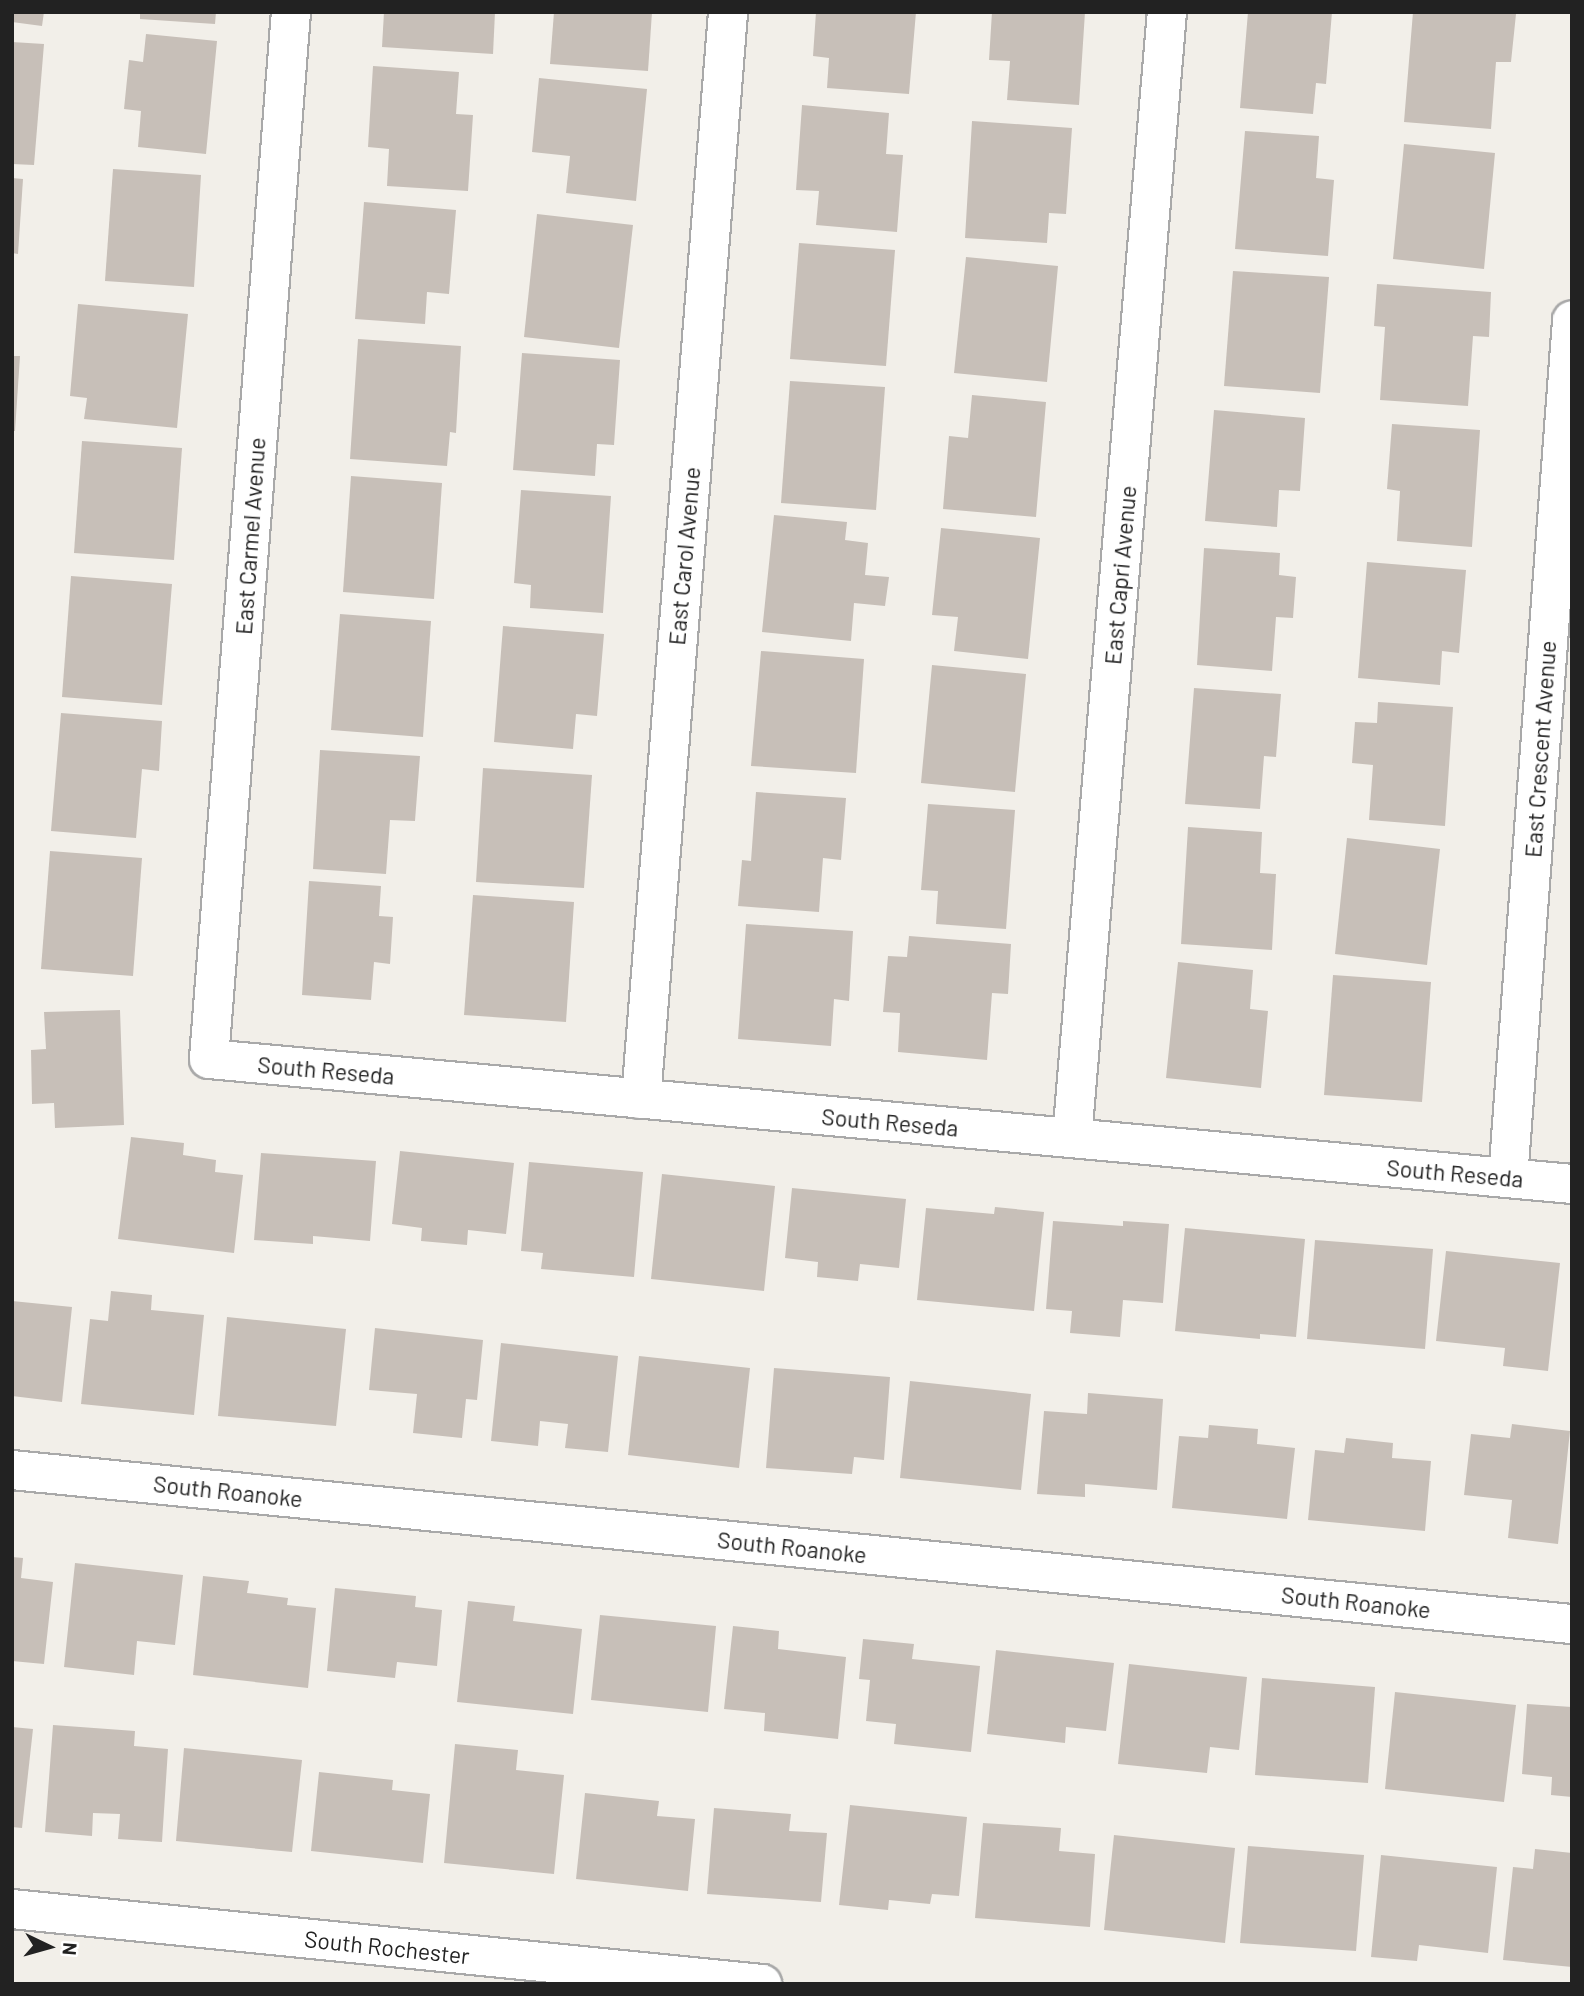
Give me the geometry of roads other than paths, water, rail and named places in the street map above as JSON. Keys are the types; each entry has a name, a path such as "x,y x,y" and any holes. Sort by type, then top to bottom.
{"street":[{"name":"East Carmel Avenue","path":"209,1059 291,12"},
{"name":"East Carol Avenue","path":"641,1099 728,12"},
{"name":"East Capri Avenue","path":"1072,1138 1167,12"},
{"name":"East Crescent Avenue","path":"1508,1178 1572,320"},
{"name":"South Reseda","path":"209,1059 1572,1184"},
{"name":"South Roanoke","path":"12,1469 1572,1624"},
{"name":"South Rochester","path":"12,1909 762,1984"}]}
